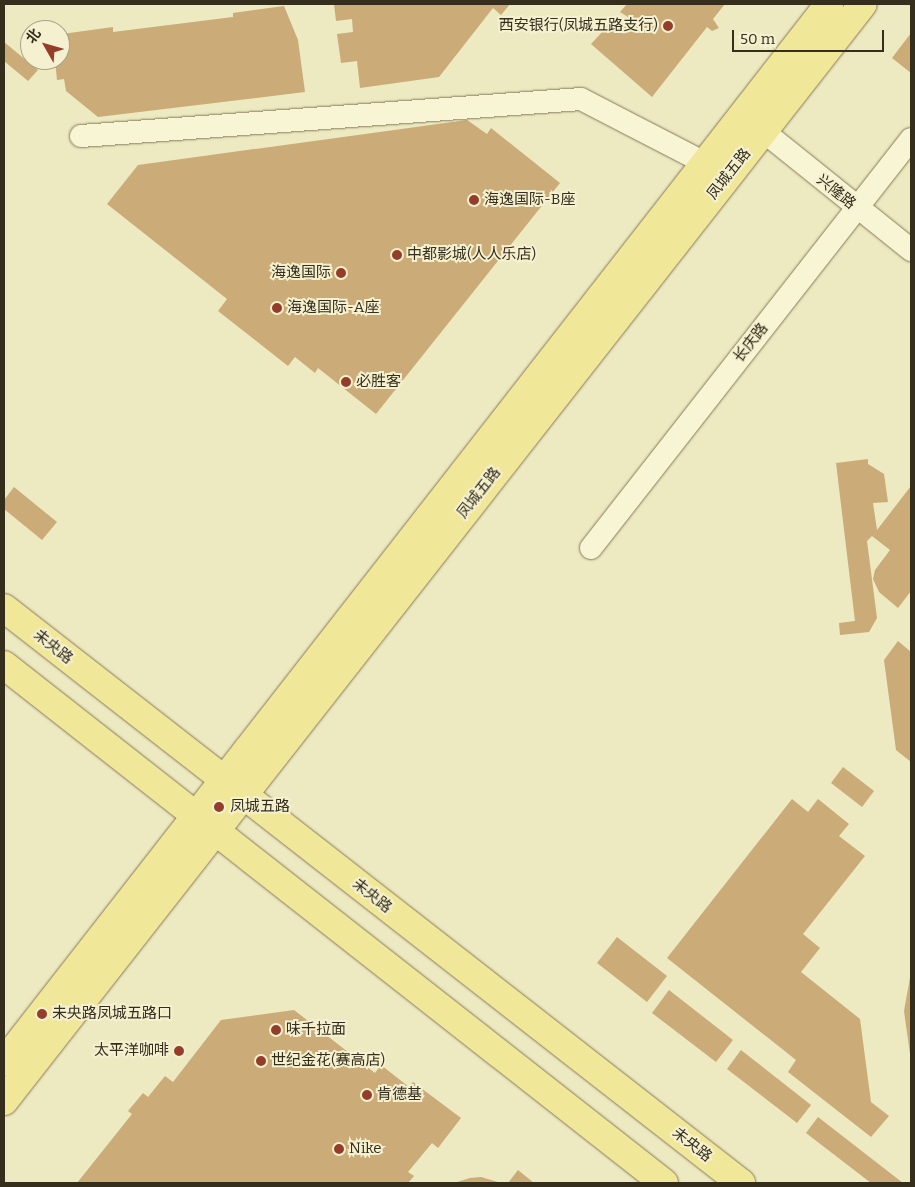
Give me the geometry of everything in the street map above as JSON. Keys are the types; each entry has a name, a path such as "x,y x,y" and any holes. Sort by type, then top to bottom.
{"main road":[{"name":"凤城五路","path":"4,1101 232,788 705,162 829,4"},
{"name":"凤城五路","path":"232,788 763,131 863,4"},
{"name":"未央路","path":"4,608 232,788 741,1183"},
{"path":"4,665 664,1183"},
{"name":"凤城五路","path":"4,1062 205,824"}],"street":[{"path":"81,136 581,99 705,162"},
{"name":"兴隆路","path":"763,131 856,209 911,250"},
{"name":"长庆路","path":"591,548 911,138"}],"building":[{"path":"334,4 510,4 501,15 493,8 439,77 360,88 357,61 341,63 337,34 353,32 352,19 336,21"},
{"path":"627,4 725,4 713,19 719,28 712,31 707,27 652,97 591,44 616,17 623,23 628,17 620,12"},
{"path":"284,6 298,40 305,92 98,117 66,91 64,79 57,80 56,70 70,70 70,33 113,27 113,32 233,17 233,13"},
{"path":"911,33 911,73 892,58"},
{"path":"4,42 20,55 20,70 38,70 28,81 4,61"},
{"name":"海逸国际","path":"467,120 487,134 491,128 560,183 376,414 318,368 315,373 295,357 288,366 218,311 227,299 107,204 138,165"},
{"path":"868,459 868,464 884,474 888,502 873,503 877,530 911,486 911,591 898,608 879,592 873,579 875,570 890,550 872,536 867,541 877,618 869,632 840,635 839,623 855,621 836,463"},
{"path":"14,487 57,522 42,540 4,509 4,500"},
{"path":"898,641 911,652 911,762 896,750 884,660"},
{"path":"843,767 874,791 862,807 831,783"},
{"path":"792,799 808,812 818,799 849,824 839,836 865,856 803,934 820,948 801,972 860,1019 871,1102 889,1116 871,1137 788,1072 796,1060 667,958"},
{"path":"617,937 667,976 647,1002 597,963"},
{"path":"911,972 911,1061 904,1011"},
{"path":"669,990 733,1040 716,1062 652,1013"},
{"name":"世纪金花(赛高店)","path":"294,1010 375,1073 381,1065 409,1087 413,1082 461,1118 438,1148 432,1143 408,1172 414,1176 408,1183 77,1183 132,1114 128,1111 143,1093 148,1097 165,1076 173,1082 221,1020"},
{"path":"741,1050 811,1105 797,1123 727,1069"},
{"path":"818,1117 903,1183 871,1183 806,1133"},
{"path":"518,1170 534,1183 508,1183"},
{"path":"481,1177 501,1183 454,1183 470,1178"}],"place":[{"name":"西安银行(凤城五路支行)","path":"668,26"},
{"name":"海逸国际-B座","path":"474,200"},
{"name":"中都影城(人人乐店)","path":"397,255"},
{"name":"海逸国际","path":"341,273"},
{"name":"海逸国际-A座","path":"277,308"},
{"name":"必胜客","path":"346,382"},
{"name":"凤城五路","path":"219,807"},
{"name":"未央路凤城五路口","path":"42,1014"},
{"name":"味千拉面","path":"276,1030"},
{"name":"太平洋咖啡","path":"179,1051"},
{"name":"世纪金花(赛高店)","path":"261,1061"},
{"name":"肯德基","path":"367,1095"},
{"name":"Nike","path":"339,1149"}]}
